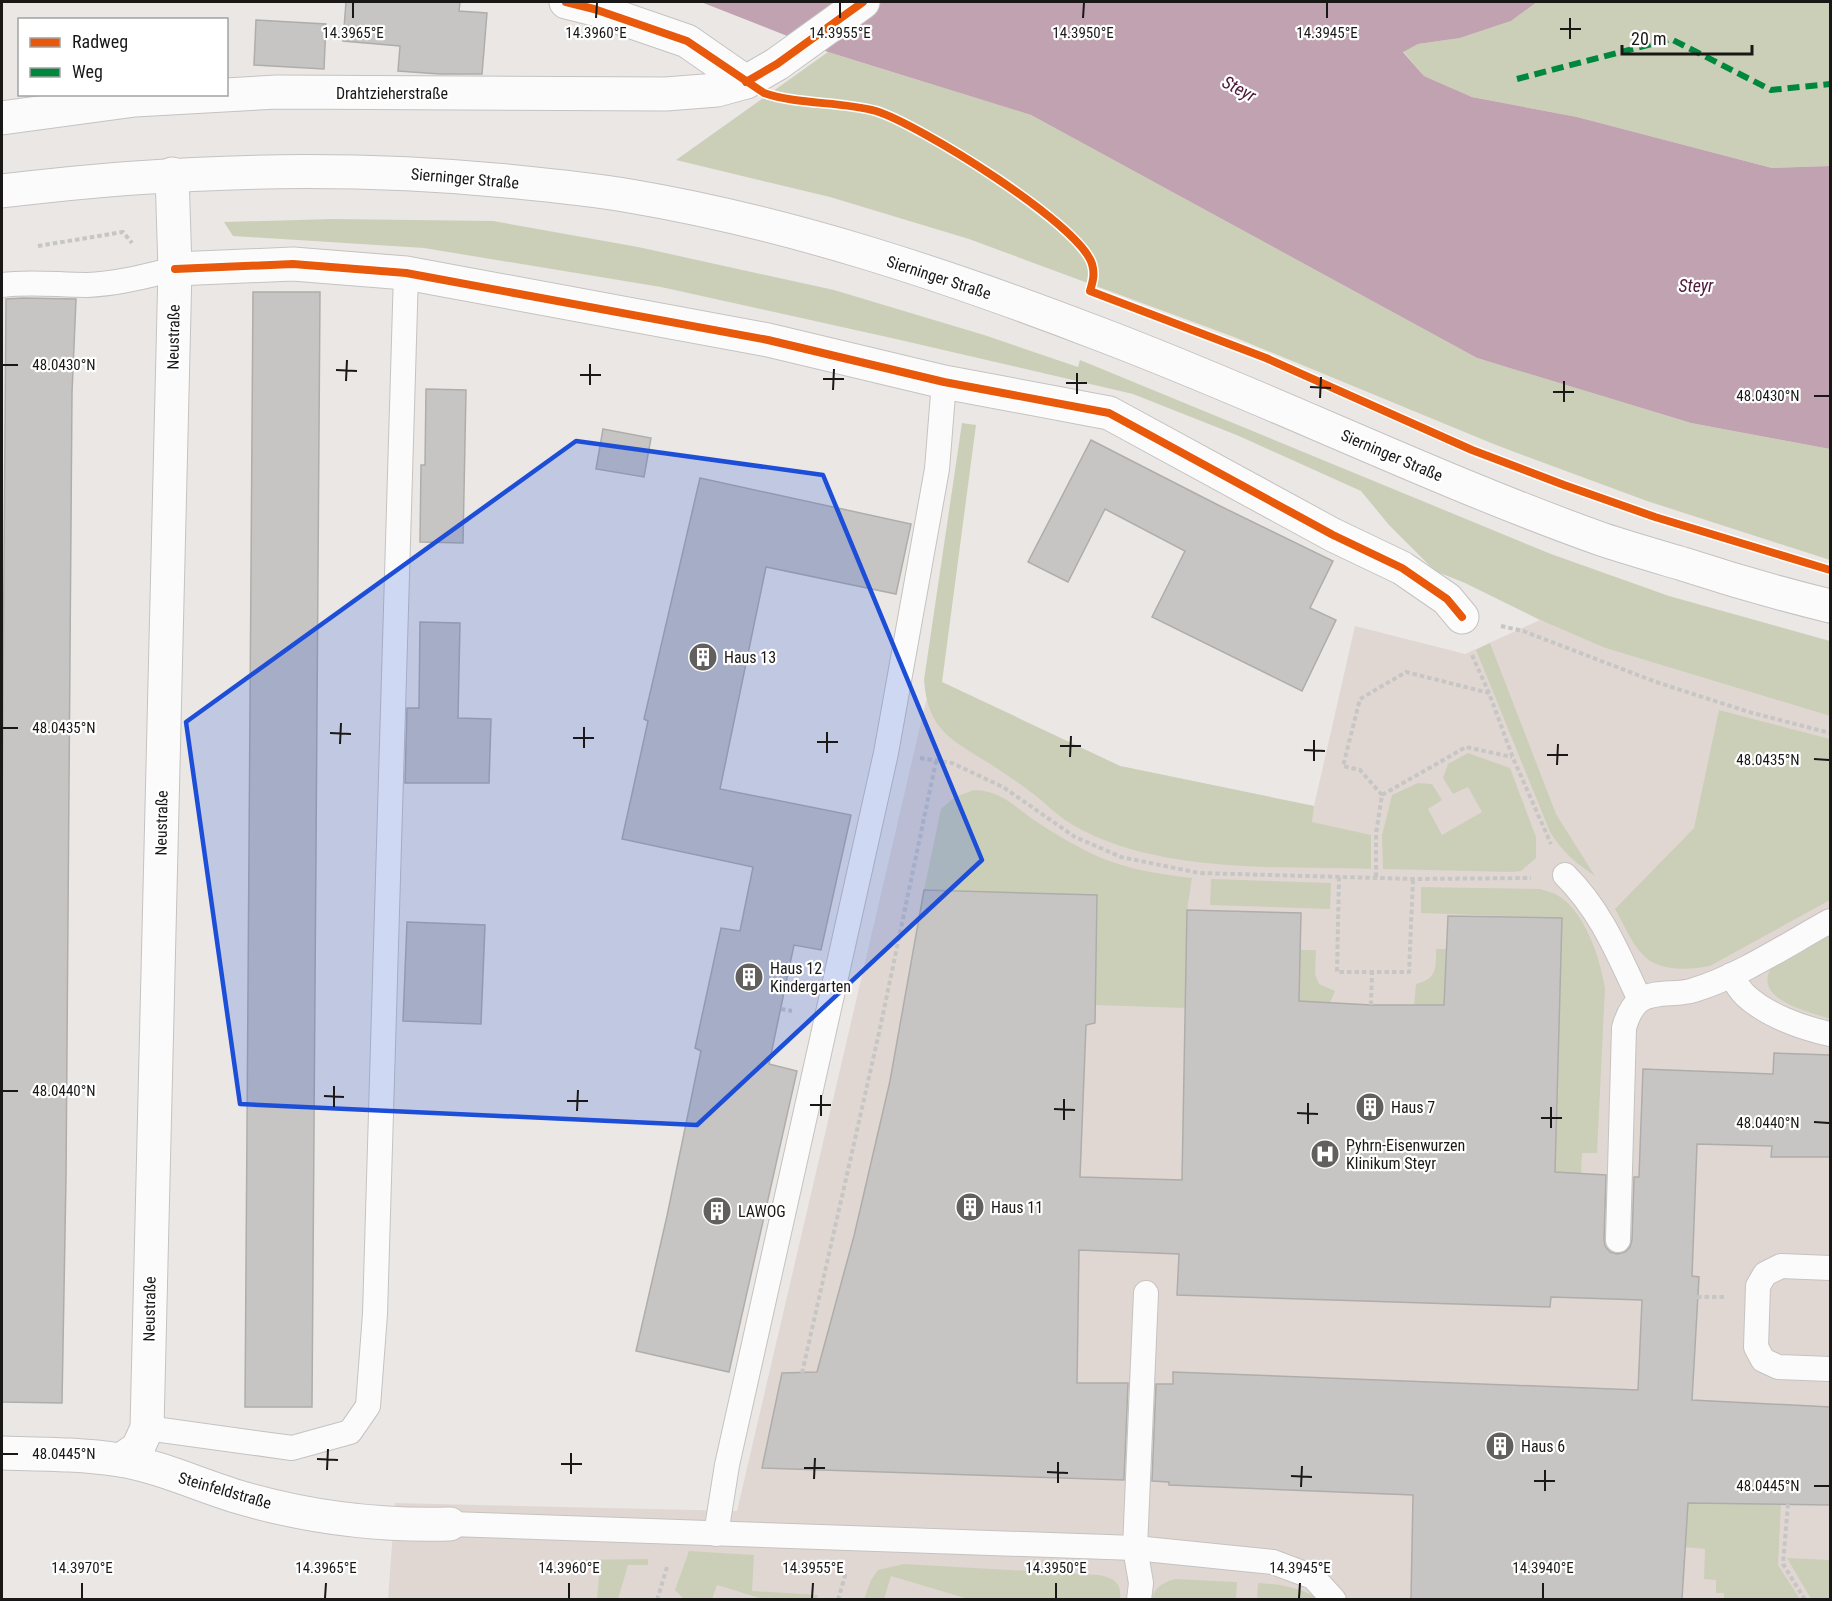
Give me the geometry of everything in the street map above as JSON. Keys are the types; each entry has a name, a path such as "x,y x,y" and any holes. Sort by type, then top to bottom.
{"street":[{"path":"566,2 594,9 687,41 746,82"},
{"name":"Drahtzieherstraße","path":"228,95 277,92 666,94 717,90 746,82 777,64 863,2"},
{"name":"Drahtzieherstraße","path":"2,118 135,100 206,96"},
{"name":"Sierninger Straße","path":"2,191 172,174 392,172 485,179 629,195 788,230 935,273 1094,331 1248,393 1394,456 1602,539 1778,594 1830,606"},
{"name":"Neustraße","path":"147,1428 175,269 172,174"},
{"path":"175,269 294,264 406,273 768,340 944,382 1109,413 1333,535 1402,568 1447,599 1462,617"},
{"path":"121,1460 138,1448 147,1428"},
{"name":"Steinfeldstraße","path":"2,1453 121,1460 243,1498 324,1515 418,1525 450,1524"}],"lane":[{"path":"2,285 14,283 88,285 138,278 175,269"},
{"path":"147,1428 292,1448 350,1432 368,1406 376,1302 406,273"},
{"path":"716,1534 727,1465 886,753 937,469 944,382"},
{"path":"1565,875 1582,892 1599,915 1640,1000"},
{"path":"1618,1240 1624,1028 1628,1013 1640,1000 1662,993 1693,991 1731,975 1830,921"},
{"path":"1731,975 1742,993 1756,1004 1786,1020 1830,1034"},
{"path":"1830,1268 1781,1266 1765,1274 1758,1286 1756,1347 1763,1360 1778,1366 1830,1369"},
{"path":"1138,1599 1141,1583 1135,1548 1146,1293"},
{"path":"450,1524 1135,1548 1273,1562 1313,1577 1334,1599"}],"path":[{"path":"33,246 123,232 131,240 138,278"},
{"path":"886,753 952,763 1003,786 1075,837 1121,857 1199,873 1413,879 1524,879 1565,875 1513,758 1468,644 1462,617 1523,632 1656,682 1749,712 1830,733"},
{"path":"1382,795 1360,770 1344,766 1360,699 1407,672 1489,693"},
{"path":"1382,795 1466,747 1513,758"},
{"path":"802,1373 879,1034 936,761"},
{"path":"1376,877 1376,834 1382,795"},
{"path":"1339,877 1337,972 1408,972 1413,879"},
{"path":"1371,1005 1372,972"},
{"path":"1788,1504 1783,1564 1805,1599"}],"highlighted area":[{"path":"576,441 823,475 982,860 697,1125 240,1104 186,722"}],"shaded area":[{"name":"Pyhrn-Eisenwurzen Klinikum Steyr","path":"1540,620 1605,648 1830,716 1830,1599 388,1600 395,1503 737,1511 926,701 942,682 1120,766 1314,806 1355,626 1465,654"}],"green space":[{"path":"1537,2 1830,2 1830,166 1772,168 1577,117 1472,97 1424,76 1403,51 1418,44 1460,38 1511,21"},
{"path":"828,52 1031,115 1477,358 1691,423 1830,449 1830,560 1647,501 1496,445 1234,337 969,239 830,197 676,160"},
{"path":"333,219 493,221 638,247 834,290 984,335 1078,367 1080,360 1551,554 1669,596 1830,641 1830,716 1605,648 1540,620 1465,583 1435,571 1389,525 1361,491 1239,436 1133,394 661,287 424,248 233,236 224,222"},
{"path":"962,423 976,425 942,682 1120,766 1314,806 1312,822 1371,835 1371,869 1257,867 1178,859 1140,852 1104,840 1071,824 1024,787 947,735 931,713 924,680"},
{"path":"1490,643 1556,814 1595,876 1570,857 1550,832 1476,650"},
{"path":"1719,710 1830,739 1830,900 1710,966 1683,969 1665,967 1648,960 1642,954 1615,909 1694,828"},
{"path":"1468,753 1510,768 1536,837 1536,858 1521,871 1513,872 1383,869 1382,835 1392,795 1418,783 1432,784 1442,800 1428,809 1442,835 1482,812 1468,787 1453,794 1443,778 1448,764"},
{"path":"974,790 999,796 1057,835 1094,855 1149,872 1192,878 1187,910 1186,1008 1094,1005 1097,895 924,890 941,809 955,797"},
{"path":"1211,879 1331,883 1330,909 1210,905"},
{"path":"1421,887 1540,889 1555,894 1567,902 1576,912 1590,936 1605,988 1597,1153 1582,1153 1581,1174 1555,1173 1562,918 1421,913"},
{"path":"1830,934 1830,1019 1784,1002 1769,987 1768,977 1773,965"},
{"path":"1436,949 1446,949 1443,1042 1414,1005 1416,984 1428,979 1434,972"},
{"path":"1299,950 1316,950 1315,974 1319,984 1335,991 1330,1003 1298,1037"},
{"path":"1688,1503 1781,1504 1778,1565 1800,1599 1724,1599 1724,1593 1716,1593 1716,1580 1704,1579 1705,1549 1684,1547"},
{"path":"689,1551 754,1555 752,1591 818,1595 817,1599 763,1599 717,1585 712,1599 684,1599 675,1590"},
{"path":"1787,1558 1830,1560 1830,1599 1811,1599"},
{"path":"648,1559 648,1565 628,1565 618,1599 597,1599 600,1567 568,1564 569,1560"},
{"path":"904,1564 1099,1575 1116,1582 1120,1589 1120,1599 968,1599 891,1576 884,1599 864,1599 871,1580 878,1570"},
{"path":"1175,1579 1237,1582 1236,1599 1152,1599 1160,1586"},
{"path":"1258,1583 1290,1587 1320,1599 1257,1600"}],"water":[{"name":"Steyr","path":"701,2 1537,2 1511,21 1460,38 1418,44 1403,52 1424,76 1472,97 1577,117 1772,168 1830,166 1830,449 1691,423 1477,358 1031,115 828,52"}],"building":[{"path":"346,2 460,2 459,11 487,13 482,74 398,71 400,46 343,41"},
{"path":"256,20 326,24 324,69 254,65"},
{"path":"253,292 320,292 312,1407 245,1407"},
{"path":"6,299 76,299 72,393 62,1403 2,1402 2,833"},
{"path":"426,389 466,390 463,543 420,542 421,465 425,465"},
{"path":"603,429 651,438 644,477 596,469"},
{"path":"1091,440 1333,561 1310,608 1336,620 1302,691 1152,617 1185,551 1105,509 1068,582 1028,562"},
{"path":"700,478 911,524 896,594 766,567 720,789 851,815 821,950 794,945 769,1064 797,1071 729,1372 636,1351 701,1051 695,1048 721,928 740,931 753,867 622,839 648,721 644,719"},
{"path":"420,622 460,623 458,718 491,719 489,783 405,783 407,708 419,708"},
{"path":"924,890 1097,895 1095,1023 1086,1025 1080,1177 1182,1180 1187,910 1301,913 1299,1001 1371,1005 1444,1005 1448,916 1562,918 1555,1172 1606,1175 1604,1240 1610,1252 1617,1254 1625,1252 1632,1240 1634,1177 1639,1177 1643,1069 1773,1074 1774,1053 1830,1055 1830,1157 1771,1157 1772,1146 1697,1144 1692,1276 1699,1277 1692,1400 1830,1407 1830,1505 1688,1503 1682,1599 1411,1599 1413,1495 1169,1485 1169,1482 1152,1481 1156,1384 1173,1384 1173,1372 1638,1390 1642,1300 1551,1297 1550,1307 1177,1295 1179,1254 1079,1250 1077,1383 1128,1383 1124,1480 762,1468 782,1373 817,1372 854,1236 890,1081"},
{"path":"407,922 485,925 481,1024 403,1021"}],"marked path":[{"path":"1517,79 1671,39 1771,90 1830,84"}],"cycle path":[{"path":"566,2 594,9 687,41 764,93 777,97 876,111 926,135 995,177 1059,225 1081,246 1092,264 1093,278 1090,291 1266,358 1472,450 1564,485 1655,517 1830,570"},
{"path":"746,82 777,64 863,2"},
{"path":"175,269 293,264 406,273 768,340 944,382 1109,413 1333,535 1402,568 1447,599 1462,617"}],"place":[{"name":"Haus 13","path":"703,657"},
{"name":"Haus 12 Kindergarten","path":"749,977"},
{"name":"Haus 7","path":"1370,1107"},
{"name":"Pyhrn-Eisenwurzen Klinikum Steyr","path":"1325,1154"},
{"name":"Haus 11","path":"970,1207"},
{"name":"LAWOG","path":"717,1211"},
{"name":"Haus 6","path":"1500,1446"}]}
